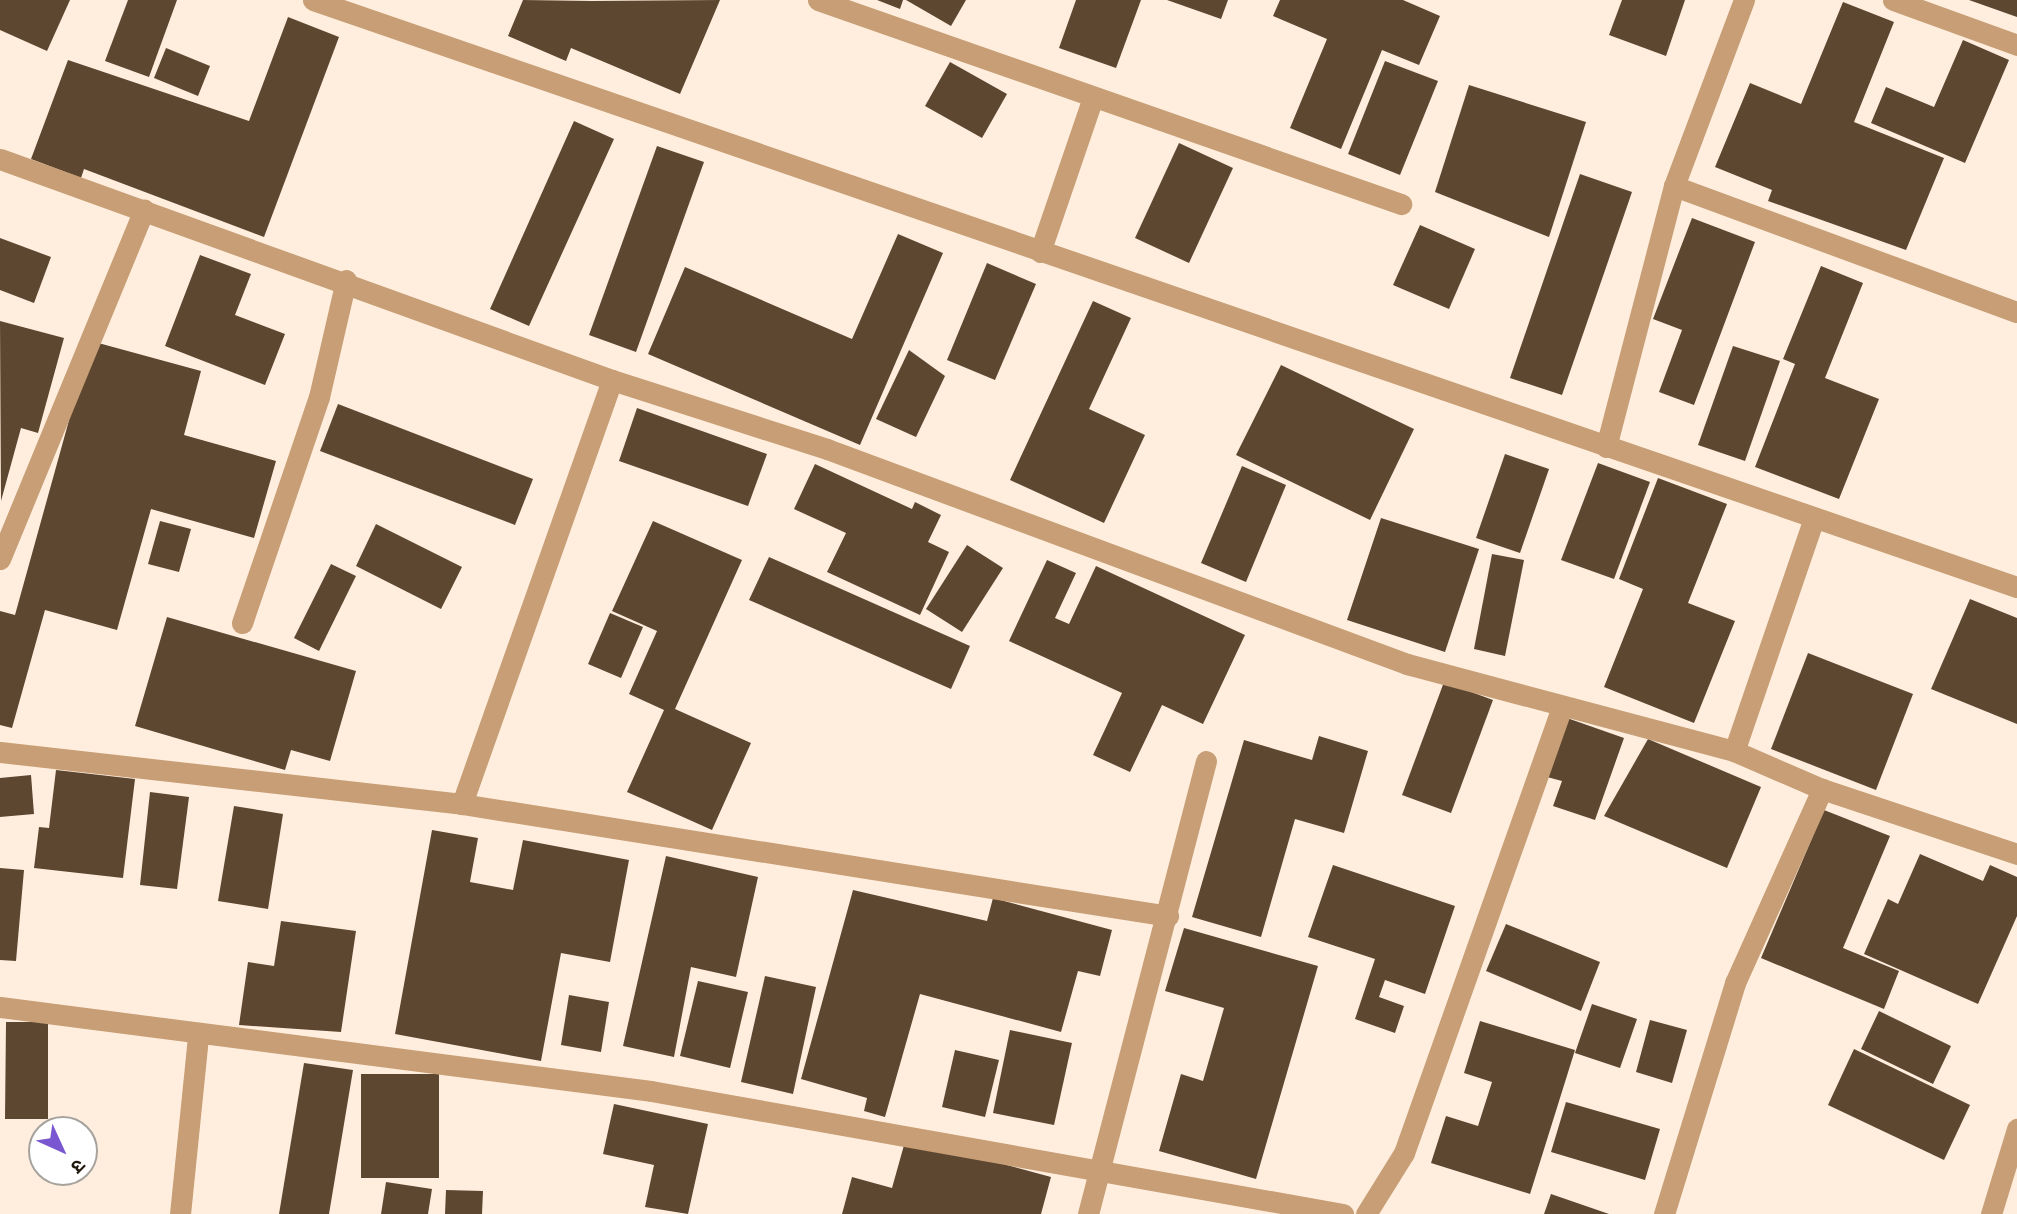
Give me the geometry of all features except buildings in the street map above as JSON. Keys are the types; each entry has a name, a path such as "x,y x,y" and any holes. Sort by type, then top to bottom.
{"street":[{"path":"313,0 2017,587"},
{"path":"818,0 1401,204"},
{"path":"1606,447 1674,186 1744,0"},
{"path":"1894,0 2017,45"},
{"path":"1040,252 1093,97"},
{"path":"0,159 346,280 612,380 827,449 1407,664 1562,708 1734,751 1822,789 2017,854"},
{"path":"1674,186 2017,312"},
{"path":"0,559 144,209"},
{"path":"242,623 319,397 346,280"},
{"path":"462,804 612,380"},
{"path":"1734,751 1814,518"},
{"path":"1366,1214 1404,1153 1562,708"},
{"path":"0,752 462,804 1168,916"},
{"path":"1088,1214 1168,916 1206,761"},
{"path":"1664,1214 1735,983 1822,789"},
{"path":"0,1007 198,1036 651,1091 1343,1214"},
{"path":"180,1214 198,1036"},
{"path":"1991,1214 2017,1129"}]}
